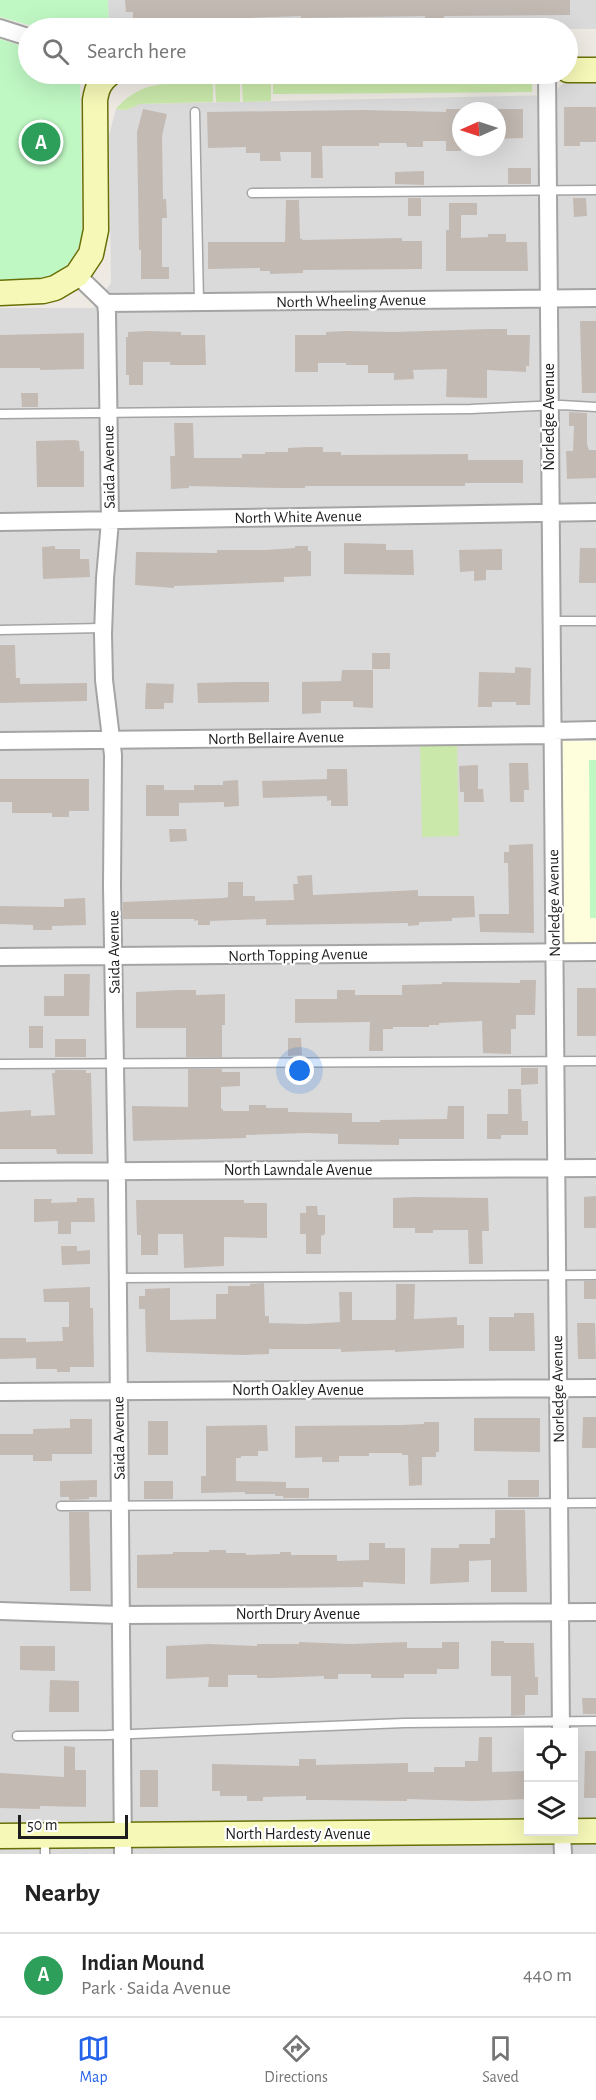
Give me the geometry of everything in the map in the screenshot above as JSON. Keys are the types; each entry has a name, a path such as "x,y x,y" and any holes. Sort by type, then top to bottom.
{"street":[{"path":"0,28 18,34"},
{"path":"578,54 596,54"},
{"path":"578,70 596,70"},
{"path":"0,293 43,291 55,288 77,275 91,254 95,242 95,100 100,84"},
{"name":"Norledge Avenue","path":"547,84 561,1727"},
{"path":"77,275 106,303"},
{"name":"North Wheeling Avenue","path":"106,303 596,298"},
{"name":"Saida Avenue","path":"106,303 110,521 103,628 104,680 112,739 123,1845"},
{"name":"North White Avenue","path":"0,522 596,512"},
{"name":"North Bellaire Avenue","path":"0,741 552,733 596,730"},
{"name":"North Topping Avenue","path":"0,957 596,952"},
{"name":"North Lawndale Avenue","path":"0,1172 596,1168"},
{"name":"North Oakley Avenue","path":"0,1392 596,1388"},
{"name":"North Drury Avenue","path":"0,1611 121,1615 596,1612"},
{"name":"North Hardesty Avenue","path":"578,1832 596,1831"},
{"name":"North Hardesty Avenue","path":"0,1836 45,1845 123,1845 524,1833"},
{"path":"562,1836 563,1854"}],"lane":[{"path":"195,112 199,302"},
{"path":"252,193 596,190"},
{"path":"0,414 596,407"},
{"path":"551,621 596,621"},
{"path":"0,630 103,628"},
{"path":"0,1064 596,1060"},
{"path":"117,1278 596,1275"},
{"path":"61,1506 596,1503"},
{"path":"17,1736 404,1722 561,1727 596,1722"}],"shaded area":[{"path":"108,0 596,0 596,29 578,29 578,18 109,18"},
{"path":"596,79 596,1854 0,1854 0,308 93,308 111,283 109,135 116,109 126,110 140,104 556,95 558,88 563,84 578,84 578,80"},
{"path":"562,741 596,741 596,943 563,943"}],"green space":[{"path":"0,0 108,0 109,18 18,18 18,22 0,17"},
{"path":"0,39 18,45 18,84 80,84 82,236 76,251 61,270 40,278 0,280"},
{"path":"160,84 213,84 213,102 140,104 126,110 116,109 126,99"},
{"path":"215,84 240,84 240,102 216,102"},
{"path":"242,84 271,84 271,101 243,102"},
{"path":"273,84 532,84 532,92 273,94"},
{"path":"420,744 457,744 459,836 422,837"},
{"path":"589,760 596,760 596,918 590,918"}],"building":[{"path":"125,0 570,0 570,15 444,16 444,18 425,18 425,16 301,18 301,16 133,18 133,12 126,12"},
{"path":"564,107 596,107 596,142 580,142 580,146 564,146"},
{"path":"143,109 167,114 162,136 163,199 166,199 167,218 162,218 162,267 169,267 169,279 141,279 137,132"},
{"path":"446,109 452,109 452,151 446,151 446,141 423,141 423,147 407,147 406,143 379,143 379,146 322,146 323,178 311,178 311,152 280,152 281,161 260,161 260,153 246,153 246,147 208,148 207,112 363,110 446,112"},
{"path":"506,109 523,109 523,138 506,139"},
{"path":"508,168 531,168 531,184 508,184"},
{"path":"424,171 424,185 395,184 395,172"},
{"path":"408,198 421,198 421,216 408,216"},
{"path":"573,198 586,198 587,216 574,217"},
{"path":"286,200 299,200 300,238 303,240 402,238 402,241 422,241 422,269 303,270 303,273 270,274 270,271 260,271 260,268 208,269 208,242 285,242"},
{"path":"449,203 477,203 477,215 461,215 461,238 506,234 506,242 527,242 528,271 446,271 446,230 449,230"},
{"path":"580,321 596,321 596,393 582,393"},
{"path":"507,329 507,335 530,335 529,366 526,366 526,372 487,370 487,398 446,397 447,369 413,370 414,379 394,380 394,373 368,373 368,365 346,365 346,363 318,363 318,372 295,372 295,335 326,335 326,332 346,331"},
{"path":"128,332 205,335 206,365 143,362 143,385 129,385 129,375 126,375 126,337 128,337"},
{"path":"84,333 84,369 0,368 0,335"},
{"path":"21,393 38,393 38,407 22,407"},
{"path":"569,412 587,413 587,444 589,450 596,450 596,478 567,479 566,451 573,451 574,426 569,426"},
{"path":"174,423 193,423 194,458 242,458 242,454 288,452 288,448 307,447 323,447 323,452 341,452 341,455 468,454 468,460 523,460 523,483 465,483 465,486 305,486 305,488 189,486 189,488 171,489 170,456 175,456"},
{"path":"36,441 79,441 80,451 84,451 84,487 37,487"},
{"path":"344,543 386,544 386,550 413,550 414,575 344,574"},
{"path":"55,546 55,549 80,549 80,559 89,559 90,577 43,579 42,547"},
{"path":"295,546 308,546 308,551 311,551 311,576 284,577 284,582 174,586 174,588 135,585 136,552 217,553 217,550 266,550 295,548"},
{"path":"580,548 596,548 596,583 579,583"},
{"path":"502,549 502,570 486,570 486,580 474,581 474,571 460,572 459,550"},
{"path":"0,645 15,645 16,678 20,678 20,684 87,683 87,701 0,703"},
{"path":"372,653 390,653 390,669 372,669"},
{"path":"515,667 531,668 530,705 516,705 516,702 492,702 492,707 478,707 479,672 515,673"},
{"path":"342,670 373,670 373,708 353,707 353,701 321,701 321,713 302,714 302,682 341,681"},
{"path":"269,682 269,702 198,703 197,683"},
{"path":"146,683 174,684 173,703 164,703 164,709 145,709"},
{"path":"509,763 528,763 529,790 524,790 524,802 510,802"},
{"path":"478,765 478,789 483,789 484,802 464,802 464,792 460,792 459,766"},
{"path":"327,769 347,769 348,806 331,806 331,800 327,801 327,796 263,798 262,781 327,779"},
{"path":"0,779 89,779 89,811 69,811 69,817 52,817 52,813 12,813 12,802 0,802"},
{"path":"238,780 239,806 224,807 224,802 179,803 179,816 146,816 146,785 164,785 164,790 194,790 194,785 223,785 223,781"},
{"path":"169,829 186,829 187,841 170,842"},
{"path":"533,844 534,933 480,932 479,914 509,914 508,863 504,863 504,852 509,852 509,845"},
{"path":"312,875 313,895 418,890 418,896 474,896 475,917 452,918 452,921 419,922 419,925 408,926 408,923 266,925 266,919 210,921 210,925 198,925 198,920 194,921 194,919 123,919 123,902 224,898 228,897 228,882 243,882 243,896 255,896 255,901 294,900 293,884 298,884 297,876"},
{"path":"85,898 86,925 52,926 52,930 33,930 33,925 0,924 0,906 64,907 64,899"},
{"path":"64,974 90,974 89,1016 44,1016 44,996 64,996"},
{"path":"520,980 536,980 535,1015 516,1015 516,1029 511,1029 511,1054 483,1053 482,1021 383,1029 383,1051 369,1051 370,1022 295,1023 295,999 337,999 337,990 355,990 355,995 402,995 402,985 442,984 442,982 520,983"},
{"path":"577,988 596,988 596,1036 577,1036"},
{"path":"196,990 196,995 225,994 222,1057 186,1057 186,1028 136,1028 136,992"},
{"path":"29,1026 43,1026 43,1048 29,1048"},
{"path":"288,1038 301,1038 302,1055 288,1056"},
{"path":"55,1039 86,1039 86,1057 55,1057"},
{"path":"521,1068 538,1068 538,1084 521,1085"},
{"path":"188,1069 222,1069 222,1072 240,1072 240,1086 221,1087 221,1109 223,1111 249,1111 249,1105 266,1105 266,1108 288,1108 288,1112 352,1113 352,1122 380,1122 380,1120 447,1119 448,1106 464,1106 464,1139 399,1139 399,1145 338,1144 338,1134 305,1133 246,1135 246,1138 133,1141 132,1106 188,1107"},
{"path":"55,1070 86,1070 86,1073 91,1073 93,1154 57,1154 56,1149 0,1149 0,1112 31,1110 31,1116 55,1115 52,1073 55,1073"},
{"path":"508,1089 521,1089 522,1121 528,1121 528,1135 501,1135 501,1139 487,1139 487,1114 508,1114"},
{"path":"596,1196 596,1228 584,1228 584,1197"},
{"path":"77,1198 94,1198 95,1222 71,1222 71,1234 58,1234 58,1221 34,1222 34,1199 52,1199 51,1203 77,1202"},
{"path":"393,1198 488,1198 489,1231 482,1231 483,1264 469,1264 468,1230 433,1230 433,1233 415,1233 415,1228 393,1228"},
{"path":"136,1200 244,1200 244,1203 267,1203 267,1238 224,1237 224,1266 184,1268 183,1234 158,1234 158,1255 141,1255 141,1235 137,1235"},
{"path":"306,1206 317,1206 318,1215 325,1215 325,1234 321,1236 321,1254 306,1254 306,1234 300,1234 300,1213 306,1213"},
{"path":"61,1246 77,1246 77,1251 90,1250 90,1264 62,1265"},
{"path":"584,1281 596,1281 596,1299 584,1299"},
{"path":"264,1283 265,1316 269,1316 269,1323 306,1324 340,1322 339,1292 352,1292 352,1320 394,1320 396,1319 396,1284 415,1284 414,1319 457,1317 457,1325 464,1325 464,1348 395,1352 395,1350 341,1352 341,1349 269,1349 269,1354 243,1355 146,1352 145,1309 139,1309 139,1296 145,1296 145,1289 170,1288 170,1320 216,1319 216,1294 228,1294 228,1286 250,1286 250,1284"},
{"path":"90,1287 90,1308 93,1308 94,1367 70,1367 70,1372 57,1372 57,1369 36,1369 36,1358 0,1359 0,1338 26,1338 26,1342 63,1341 62,1327 69,1327 69,1302 44,1302 43,1289"},
{"path":"514,1313 534,1313 535,1351 489,1351 489,1317 514,1317"},
{"path":"577,1323 595,1323 596,1359 578,1359"},
{"path":"583,1417 596,1417 596,1448 582,1448"},
{"path":"474,1418 540,1418 540,1452 474,1451"},
{"path":"70,1419 92,1419 92,1454 52,1454 52,1461 33,1461 33,1455 0,1455 0,1434 33,1434 33,1429 70,1428"},
{"path":"148,1421 168,1421 168,1455 148,1455"},
{"path":"424,1422 439,1422 439,1452 436,1452 436,1457 422,1457 422,1485 409,1486 408,1455 402,1455 402,1453 339,1456 339,1462 322,1462 322,1457 295,1458 295,1426 401,1425 424,1424"},
{"path":"267,1425 268,1451 258,1451 258,1456 236,1458 236,1481 286,1482 286,1488 309,1488 309,1498 283,1498 275,1494 245,1494 245,1492 201,1493 201,1476 206,1476 206,1426"},
{"path":"97,1480 97,1497 69,1500 69,1497 60,1497 60,1481"},
{"path":"508,1480 539,1480 539,1497 508,1497"},
{"path":"144,1481 173,1481 173,1499 144,1499"},
{"path":"495,1510 525,1510 527,1592 491,1592 491,1560 469,1561 469,1582 430,1584 431,1548 459,1548 459,1544 490,1544 490,1538 495,1538"},
{"path":"69,1512 89,1512 91,1591 70,1591"},
{"path":"369,1543 385,1543 385,1548 405,1548 405,1584 363,1582 363,1587 137,1588 137,1555 226,1550 226,1553 246,1553 246,1555 291,1552 291,1555 337,1555 337,1561 369,1560"},
{"path":"491,1641 534,1643 538,1695 525,1695 525,1715 511,1716 511,1676 491,1676"},
{"path":"299,1642 350,1644 407,1642 407,1648 442,1648 442,1642 459,1642 459,1669 437,1669 437,1674 404,1674 404,1678 371,1678 371,1674 338,1674 338,1679 324,1679 324,1676 257,1678 257,1675 228,1675 228,1687 208,1687 209,1677 166,1679 166,1646 209,1644 257,1646 257,1644 299,1644"},
{"path":"20,1646 55,1646 55,1671 20,1670"},
{"path":"50,1680 79,1681 79,1712 49,1712"},
{"path":"582,1698 596,1698 596,1714 583,1714"},
{"path":"479,1737 492,1737 492,1772 524,1771 524,1799 306,1800 306,1796 263,1797 263,1801 247,1801 247,1796 220,1796 220,1791 212,1791 212,1764 299,1766 299,1759 316,1759 316,1765 408,1763 408,1772 434,1772 434,1767 465,1767 465,1761 478,1761"},
{"path":"64,1746 75,1747 75,1770 86,1770 86,1807 0,1808 0,1773 64,1777"},
{"path":"585,1751 596,1751 596,1798 584,1798"},
{"path":"140,1770 158,1770 158,1807 140,1807"}],"place":[{"name":"Indian Mound","path":"41,142"}]}
